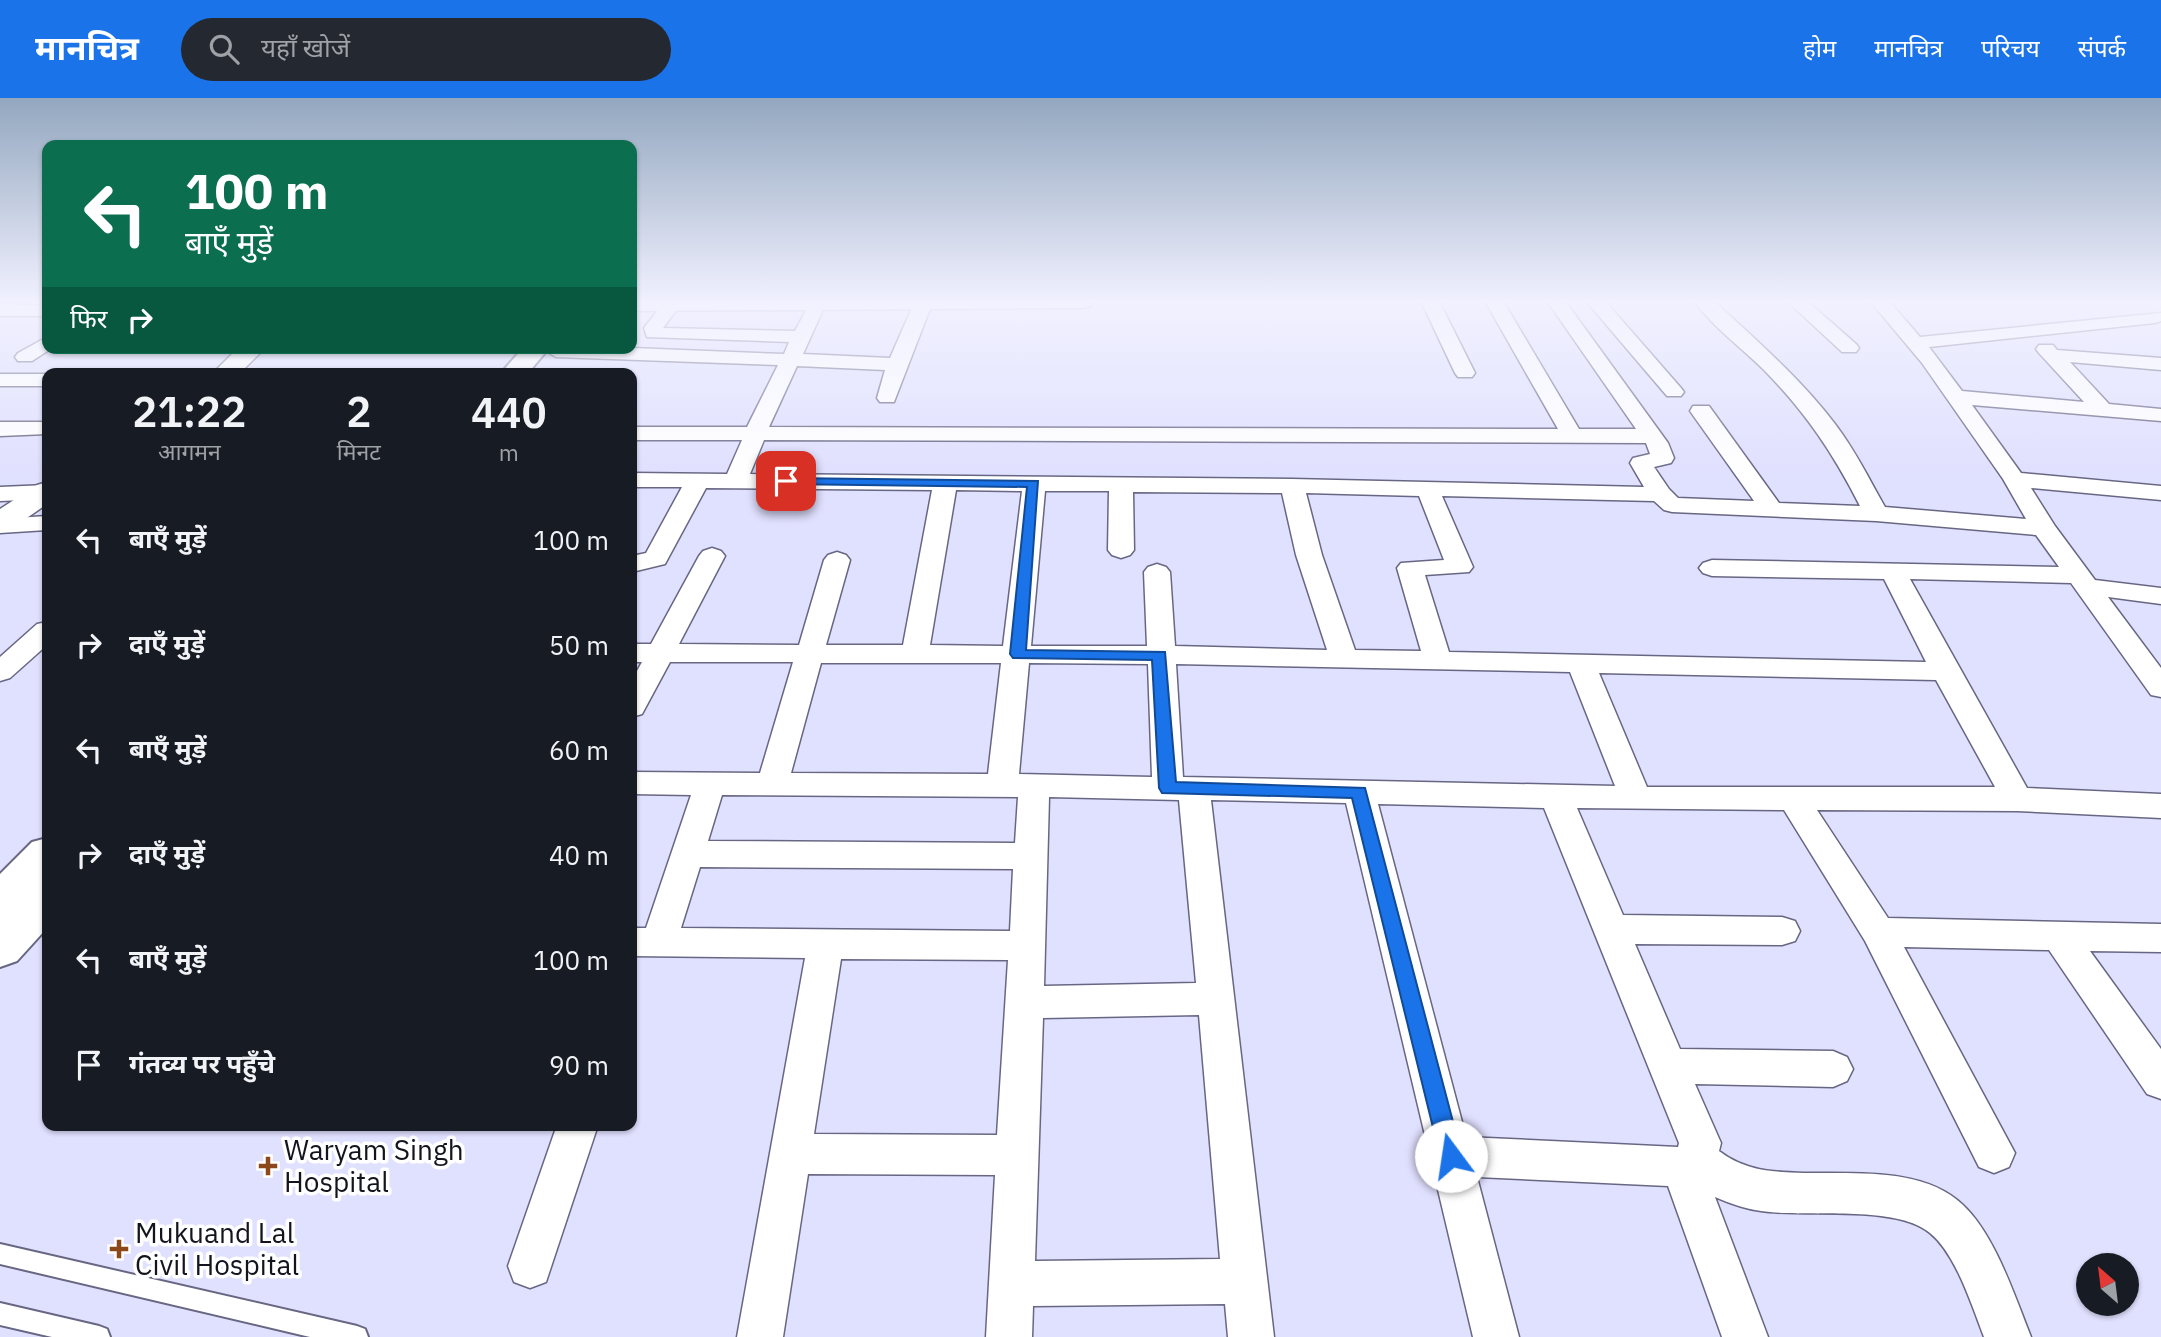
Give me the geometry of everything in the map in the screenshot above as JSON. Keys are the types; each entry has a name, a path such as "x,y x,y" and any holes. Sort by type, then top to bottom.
{"main road":[{"path":"0,948 23,884"}],"street":[{"path":"764,359 897,364"},
{"path":"887,398 900,359"},
{"path":"1458,359 1465,373"},
{"path":"1528,359 1573,437"},
{"path":"1597,359 1652,436 1663,458 1641,463 1642,466 1660,494 1678,507 1771,508 1876,514 2044,528"},
{"path":"1645,359 1674,392"},
{"path":"1762,359 1828,430 1852,467 1876,514"},
{"path":"1928,359 2014,480 2044,528 2161,688"},
{"path":"2056,359 2104,410"},
{"path":"2098,359 2161,364"},
{"path":"736,481 790,360"},
{"path":"0,380 42,380"},
{"path":"1956,397 2161,415"},
{"path":"1702,411 1771,508"},
{"path":"0,429 42,428"},
{"path":"637,433 1652,436"},
{"path":"637,480 1292,486 1660,494"},
{"path":"2014,480 2161,493"},
{"path":"637,563 656,559 698,481"},
{"path":"915,654 945,483"},
{"path":"1009,1337 1014,1284 1031,856 1018,786 1018,654 1034,484"},
{"path":"1121,484 1121,550"},
{"path":"1292,486 1309,555 1344,659"},
{"path":"1428,490 1460,567 1410,568 1438,661"},
{"path":"0,494 42,492"},
{"path":"0,524 42,495"},
{"path":"0,524 42,523"},
{"path":"637,686 645,653 712,556"},
{"path":"772,784 837,560"},
{"path":"1712,568 1893,571 2085,581 2161,596"},
{"path":"1893,571 2017,799"},
{"path":"1157,572 1160,655 1216,999 1251,1337"},
{"path":"0,672 42,634"},
{"path":"645,653 1160,655 1945,671"},
{"path":"1581,665 1636,798"},
{"path":"637,783 1018,786 1636,798 2017,799 2161,806"},
{"path":"710,784 687,854 641,948 1027,946"},
{"path":"1359,792 1496,1337"},
{"path":"1556,797 1671,1066 1700,1143 1689,1163 1745,1337"},
{"path":"1793,798 1878,932 1994,1153"},
{"path":"687,854 1031,856"},
{"path":"1612,929 1782,931"},
{"path":"1878,932 2161,938"},
{"path":"2059,936 2161,1081"},
{"path":"760,1337 825,946"},
{"path":"1025,1002 1216,999"},
{"path":"1671,1066 1833,1069"},
{"path":"530,1266 576,1131"},
{"path":"790,1154 1019,1155"},
{"path":"1451,1156 1689,1163 1737,1186 1760,1190 1904,1199 1928,1206 1945,1218 1960,1235 2008,1337"},
{"path":"1014,1284 1245,1281"}],"lane":[{"path":"0,1254 357,1337"},
{"path":"0,1314 99,1337"}],"place":[{"name":"Waryam Singh Hospital","path":"268,1166"},
{"name":"Mukuand Lal Civil Hospital","path":"119,1249"}],"route":[{"path":"786,481 1034,484 1018,654 1160,655 1168,788 1359,792 1451,1156"}]}
